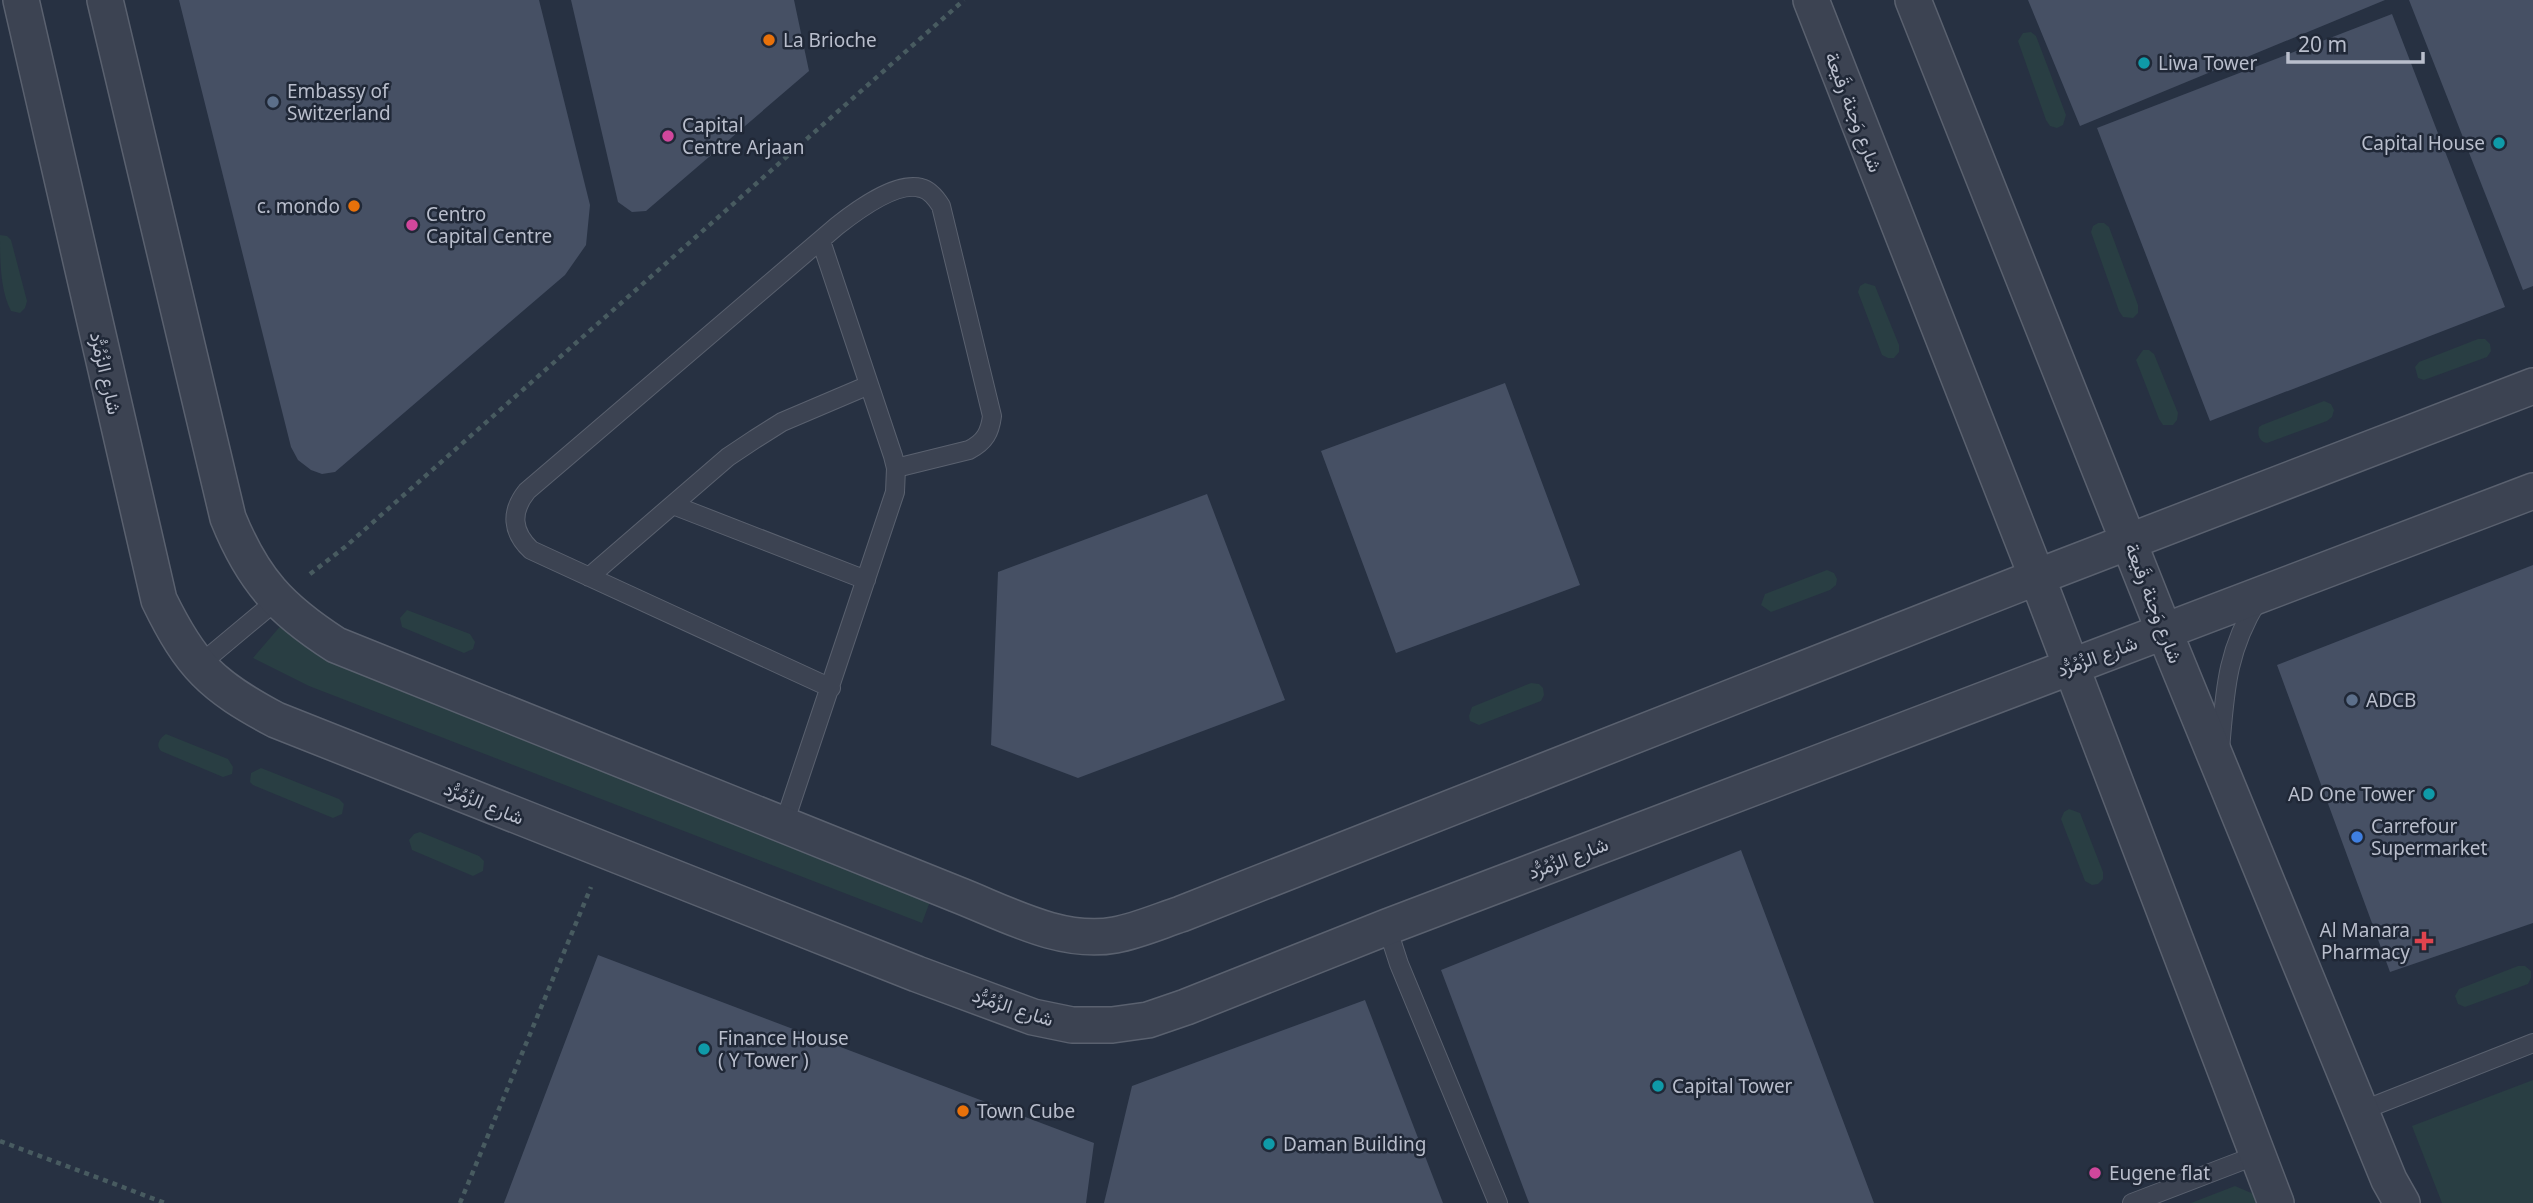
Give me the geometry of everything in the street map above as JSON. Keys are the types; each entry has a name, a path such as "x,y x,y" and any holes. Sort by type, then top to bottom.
{"street":[{"name":"شارع الزُمُرُّد","path":"21,0 155,587 177,638 198,666 234,697 276,720 1032,1017 1072,1024 1112,1025 1148,1020 1186,1007 1387,927 2533,491"},
{"path":"105,0 228,518 240,548 258,578 277,600 302,623 336,645 1045,929 1079,937 1114,935 1181,914 2533,386"},
{"name":"شارع وَجنة رقَيعة","path":"1811,0 2037,578 2276,1203"},
{"name":"شارع وَجنة رقَيعة","path":"1913,0 2164,631 2394,1195"}],"lane":[{"path":"831,688 531,550 521,541 515,529 514,515 518,502 527,491 847,218 895,190 910,186 924,188 934,195 941,206 992,416 986,438 969,450 896,468"},
{"path":"784,824 895,492 896,468 821,241"},
{"path":"589,577 728,457 782,422 869,385"},
{"path":"673,505 866,580"},
{"path":"2219,764 2225,681 2230,660 2248,615 2261,594"},
{"path":"198,666 277,600"},
{"path":"1387,927 1399,964 1498,1203"},
{"path":"2361,1111 2533,1044"},
{"path":"2132,1203 2257,1155"}],"path":[{"path":"277,600 345,547 964,0"},
{"path":"460,1203 607,851"},
{"path":"0,1140 165,1203"}],"green space":[{"path":"2031,32 2036,36 2066,115 2063,125 2057,128 2050,126 2046,120 2018,41 2023,33"},
{"path":"2098,223 2109,227 2138,305 2138,313 2133,318 2123,317 2119,311 2091,232 2093,226"},
{"path":"0,235 11,240 27,301 20,313 11,311 7,303 1,274"},
{"path":"1865,283 1875,286 1899,345 1899,352 1894,358 1882,355 1858,292 1860,286"},
{"path":"2478,339 2485,339 2490,344 2491,351 2487,357 2424,380 2418,378 2415,367 2419,362"},
{"path":"2143,350 2154,354 2178,413 2173,425 2163,425 2159,419 2136,360"},
{"path":"2324,401 2331,404 2334,410 2327,421 2267,443 2260,439 2258,430 2262,425"},
{"path":"1827,570 1834,573 1837,579 1836,585 1830,590 1771,612 1761,605 1765,594"},
{"path":"407,610 470,634 475,642 473,649 464,653 402,627 400,618"},
{"path":"283,623 932,896 922,923 309,686 253,658"},
{"path":"1531,683 1539,684 1543,688 1541,701 1479,725 1470,721 1472,707"},
{"path":"166,734 228,759 233,767 232,774 223,777 161,751 159,742"},
{"path":"261,768 339,799 344,804 342,814 333,818 253,785 250,782 251,773"},
{"path":"2069,809 2080,813 2103,872 2103,879 2098,884 2092,885 2085,881 2061,819"},
{"path":"420,832 479,856 484,861 483,871 473,876 412,850 409,840"},
{"path":"2518,966 2525,966 2531,971 2528,984 2465,1007 2458,1004 2455,996 2459,989"},
{"path":"2533,1080 2533,1203 2442,1203 2412,1126"},
{"path":"2235,1186 2256,1195 2259,1203 2191,1203"}],"building":[{"name":"Centro Capital Centre","path":"179,0 539,0 590,205 586,245 565,275 335,472 322,474 311,470 298,460 291,447"},
{"name":"Capital Centre Arjaan","path":"571,0 794,0 809,71 646,211 632,212 618,202"},
{"name":"Liwa Tower","path":"2028,0 2385,0 2080,126"},
{"name":"Capital House","path":"2409,0 2533,0 2533,286 2523,290"},
{"path":"2392,14 2505,307 2210,421 2097,128"},
{"path":"1505,383 1580,585 1396,653 1321,451"},
{"path":"1207,494 1285,700 1078,778 991,745 998,572"},
{"name":"AD One Tower","path":"2533,565 2533,923 2390,972 2277,665"},
{"name":"Capital Tower","path":"1741,850 1874,1203 1529,1203 1441,970"},
{"name":"Finance House ( Y Tower )","path":"598,955 1094,1143 1086,1203 504,1203"},
{"name":"Daman Building","path":"1365,1000 1443,1203 1104,1203 1132,1086"}],"place":[{"name":"La Brioche","path":"769,40"},
{"name":"Liwa Tower","path":"2144,63"},
{"name":"Embassy of Switzerland","path":"273,102"},
{"name":"Capital Centre Arjaan","path":"668,136"},
{"name":"Capital House","path":"2499,143"},
{"name":"c. mondo","path":"354,206"},
{"name":"Centro Capital Centre","path":"412,225"},
{"name":"ADCB","path":"2352,700"},
{"name":"AD One Tower","path":"2429,794"},
{"name":"Carrefour Supermarket","path":"2357,837"},
{"name":"Al Manara Pharmacy","path":"2424,941"},
{"name":"Finance House ( Y Tower )","path":"704,1049"},
{"name":"Capital Tower","path":"1658,1086"},
{"name":"Town Cube","path":"963,1111"},
{"name":"Daman Building","path":"1269,1144"},
{"name":"Eugene flat","path":"2095,1173"}]}
